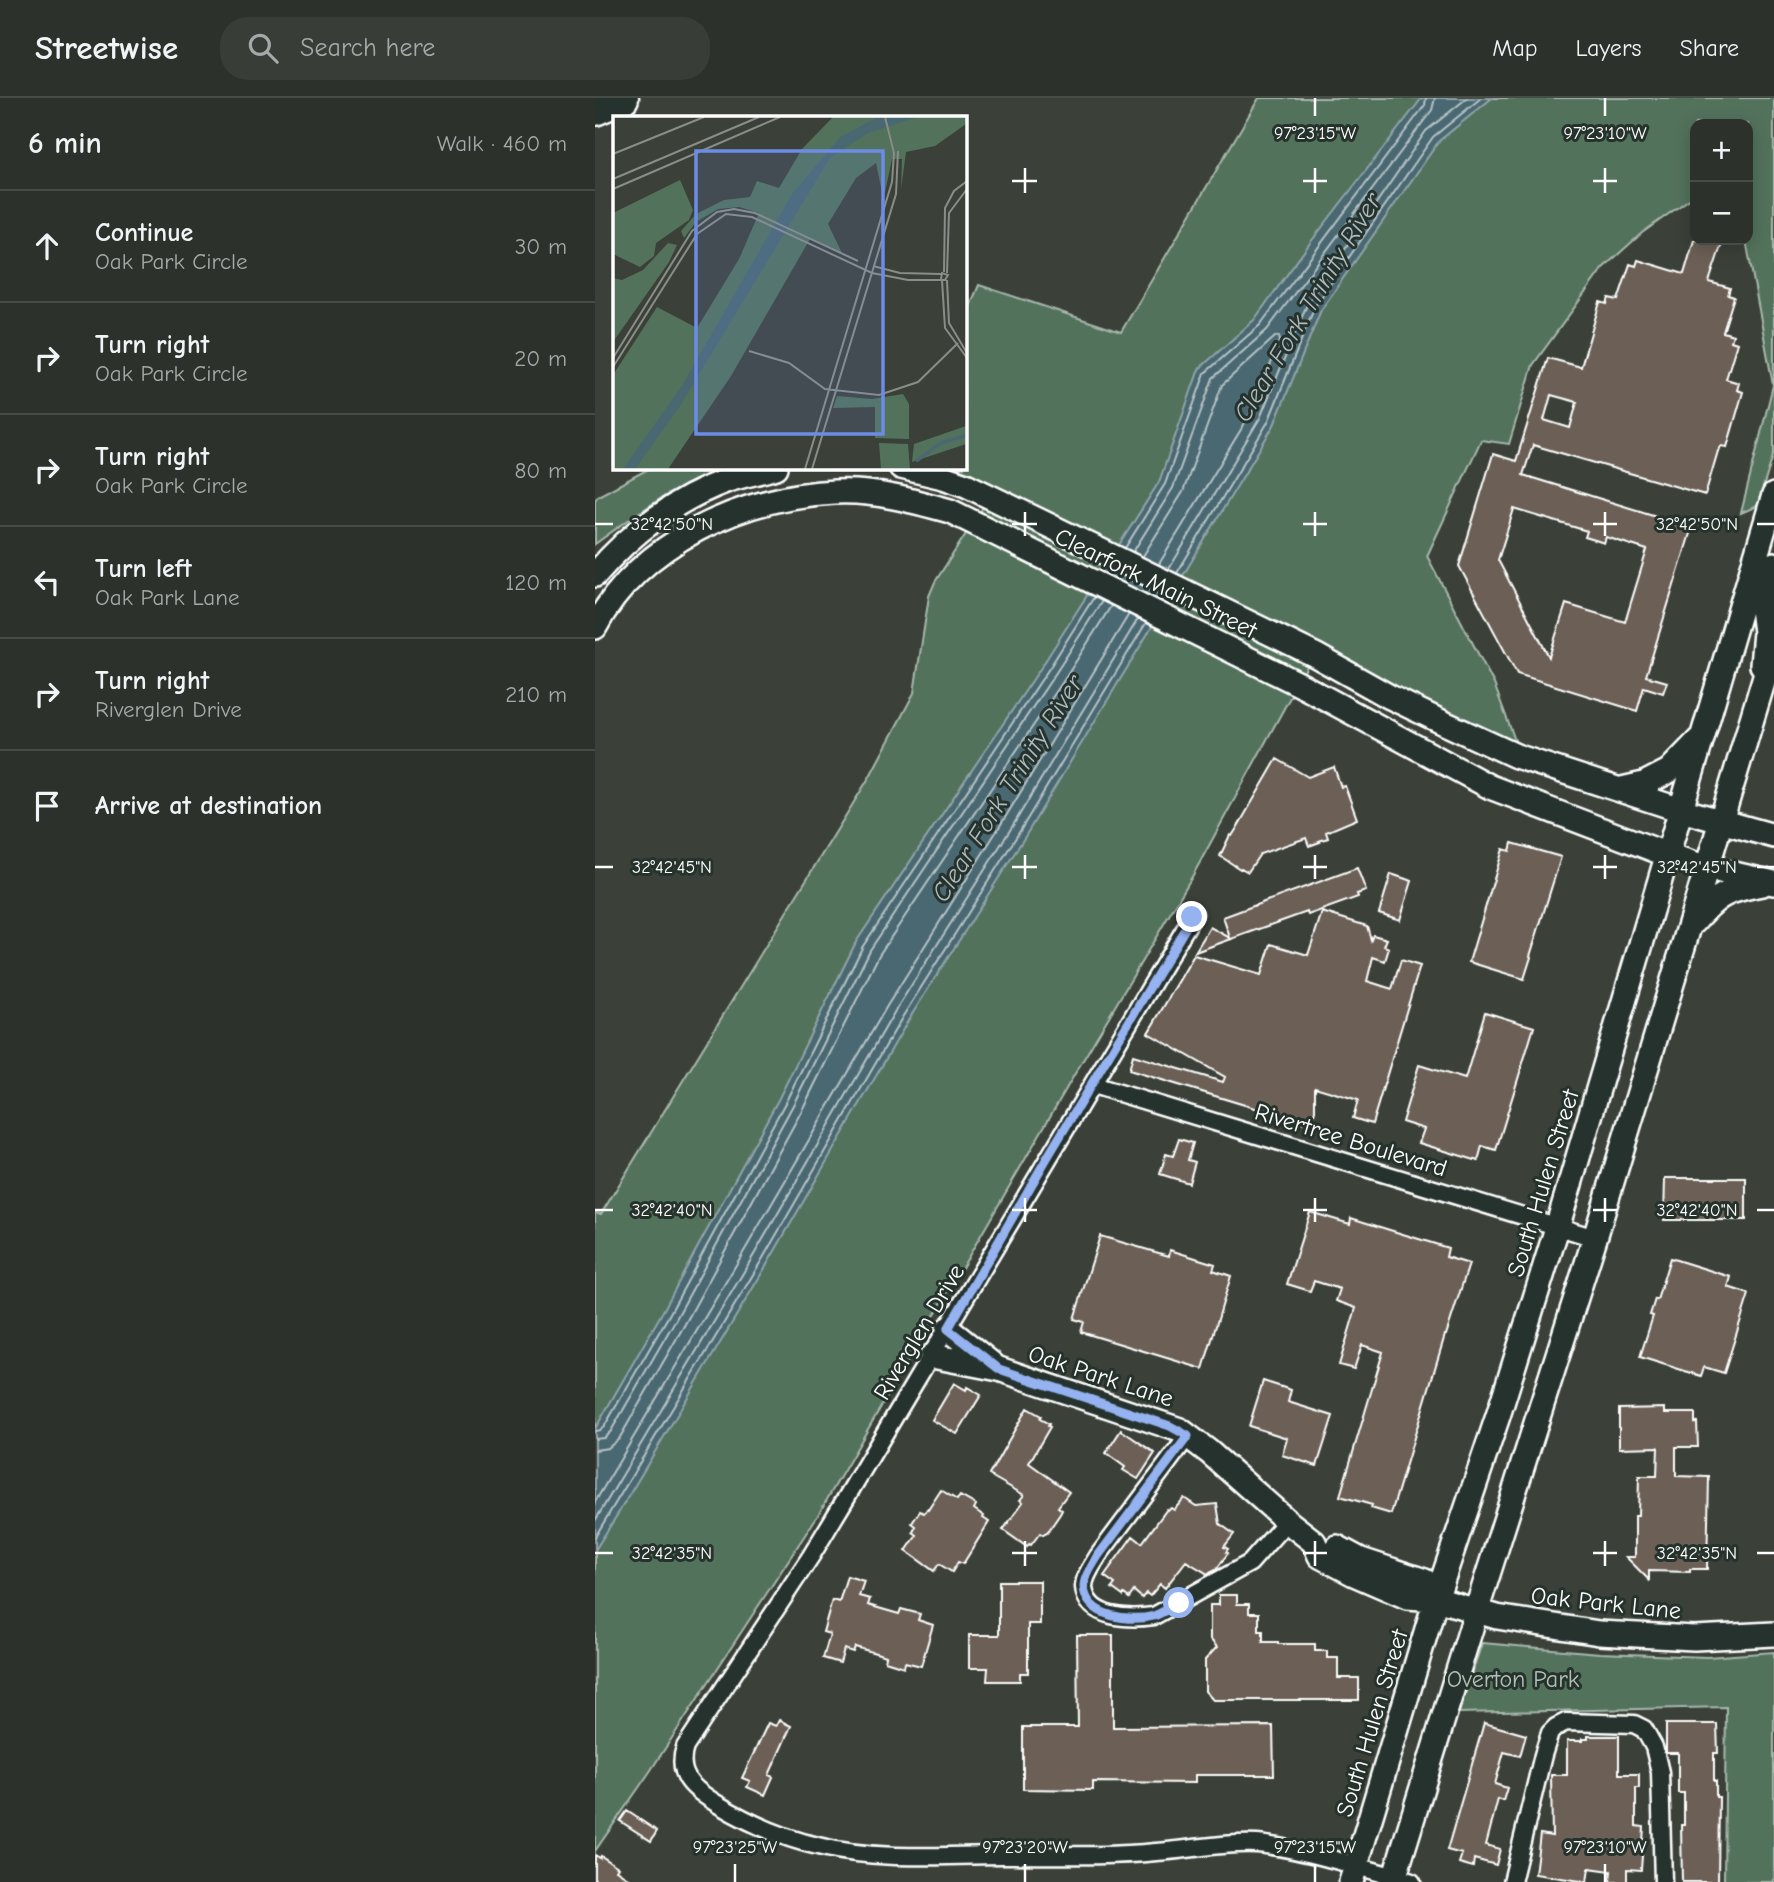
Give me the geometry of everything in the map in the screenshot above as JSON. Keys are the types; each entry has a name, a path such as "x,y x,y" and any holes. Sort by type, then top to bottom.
{"highway":[{"path":"595,110 623,98"}],"street":[{"path":"595,575 613,553 635,533 678,504 727,481 769,469"},
{"name":"Clearfork Main Street","path":"909,469 966,485 1315,654 1390,696 1516,756 1681,810 1774,836"},
{"name":"Clearfork Main Street","path":"595,627 624,586 654,557 693,531 738,510 786,497 837,492 888,496 950,511 1299,684 1490,788 1668,855 1773,883"},
{"name":"South Hulen Street","path":"1354,1874 1436,1599 1498,1416 1557,1228 1701,738 1770,530 1774,495"},
{"path":"1760,692 1765,632 1762,608 1774,564"},
{"path":"1354,1874 1400,1880 1476,1612 1595,1238 1774,646"},
{"path":"1527,800 1535,782 1542,778 1612,786 1644,785 1669,771 1701,738"},
{"path":"1688,930 1711,902 1737,888 1773,883"},
{"name":"Riverglen Drive","path":"1194,914 811,1556 685,1747 684,1769 697,1791 737,1815 775,1833 842,1851 885,1856 1068,1855 1156,1853 1257,1844 1298,1851 1354,1874"},
{"name":"Rivertree Boulevard","path":"1093,1085 1595,1238"},
{"name":"Oak Park Lane","path":"948,1329 999,1369"},
{"name":"Oak Park Lane","path":"932,1356 999,1369 1170,1426 1209,1452 1314,1542 1333,1545 1361,1560 1425,1581 1436,1599 1476,1612 1521,1621 1618,1634 1694,1638 1774,1634"},
{"path":"1188,1436 1098,1556 1086,1577 1084,1587 1095,1608 1116,1617 1142,1617 1161,1612 1250,1563 1287,1521"},
{"path":"1512,1882 1550,1734 1566,1722 1634,1724 1644,1729 1654,1746 1660,1772 1663,1882"}],"green space":[{"path":"1259,98 1774,98 1774,453 1757,506 1741,513 1773,385 1747,245 1753,245 1753,119 1690,119 1690,199 1642,233 1603,268 1533,365 1509,444 1481,440 1427,556 1494,684 1516,743 1318,646 1193,875 818,1515 595,1851 595,1212 601,1214 870,776 914,693 929,596 935,582 996,487 960,469 966,469 966,315 979,285 1121,332"},
{"path":"648,469 721,469 674,491 595,544 595,500"},
{"name":"Overton Park","path":"1482,1643 1600,1653 1707,1657 1774,1652 1774,1882 1724,1882 1726,1707 1459,1713"}],"water":[{"name":"Clear Fork Trinity River","path":"1422,98 1492,98 1439,141 1321,310 1274,425 1026,835 909,1019 769,1261 595,1550 595,1429 663,1311 779,1098 856,942 1044,663 1159,482 1199,369 1254,320"}],"building":[{"path":"1693,245 1721,245 1709,282 1730,288 1728,295 1734,297 1723,332 1733,335 1731,341 1737,343 1726,379 1739,383 1737,390 1743,392 1727,447 1721,446 1718,451 1705,495 1533,445 1523,475 1692,527 1646,676 1667,682 1663,693 1644,687 1637,711 1517,674 1459,566 1493,454 1516,461 1548,358 1581,367 1600,302 1607,304 1609,298 1618,300 1630,264 1636,266 1638,260 1684,274","holes":["1551,395 1577,402 1570,428 1544,420","1514,509 1587,531 1585,537 1604,543 1606,537 1647,550 1625,622 1566,604 1549,657 1498,560"]},
{"path":"1277,759 1308,777 1334,767 1341,787 1345,786 1357,819 1326,832 1328,838 1309,846 1306,838 1260,854 1248,872 1220,856"},
{"path":"1512,843 1561,857 1524,979 1469,962 1503,849 1510,851"},
{"path":"1357,868 1366,891 1357,894 1358,897 1195,952 1210,927 1230,938 1223,917"},
{"path":"1391,874 1412,881 1400,920 1379,913"},
{"path":"1322,912 1367,926 1371,940 1373,935 1387,939 1384,946 1389,948 1385,961 1373,957 1367,981 1392,989 1401,960 1420,966 1372,1124 1353,1118 1358,1100 1315,1087 1315,1110 1311,1125 1129,1070 1133,1055 1223,1082 1225,1077 1148,1033 1194,955 1261,975 1271,944 1308,955"},
{"path":"1485,1012 1534,1027 1496,1150 1482,1146 1478,1161 1419,1143 1424,1129 1402,1122 1419,1065 1465,1079"},
{"path":"1179,1139 1193,1143 1188,1160 1195,1162 1189,1183 1160,1174 1166,1154 1173,1156"},
{"path":"1665,1178 1746,1178 1746,1220 1664,1220"},
{"path":"1310,1212 1350,1224 1351,1218 1448,1248 1446,1257 1469,1264 1391,1514 1371,1508 1372,1505 1340,1496 1383,1352 1362,1345 1354,1369 1339,1365 1356,1308 1336,1301 1340,1289 1314,1281 1310,1291 1287,1284"},
{"path":"1100,1236 1169,1256 1170,1250 1215,1264 1213,1270 1231,1276 1203,1369 1081,1332 1084,1322 1074,1319"},
{"path":"1670,1258 1731,1277 1728,1287 1749,1294 1724,1373 1704,1367 1701,1376 1640,1357 1653,1316 1650,1315"},
{"path":"1263,1381 1291,1390 1288,1402 1333,1416 1317,1466 1282,1455 1287,1438 1249,1426"},
{"path":"954,1383 981,1395 957,1434 932,1420"},
{"path":"1027,1408 1041,1416 1040,1419 1050,1427 1029,1463 1069,1492 1058,1507 1062,1510 1047,1533 1040,1533 1027,1547 1003,1530 1023,1502 1020,1500 1024,1495 989,1475"},
{"path":"1665,1408 1665,1413 1695,1413 1698,1447 1676,1447 1676,1476 1709,1477 1707,1569 1690,1569 1690,1572 1649,1571 1649,1580 1626,1557 1635,1557 1639,1476 1657,1476 1658,1447 1619,1448 1619,1409"},
{"path":"1121,1430 1155,1453 1138,1479 1123,1470 1125,1467 1106,1453"},
{"path":"941,1490 957,1500 960,1496 976,1505 974,1509 989,1522 963,1564 958,1562 952,1572 939,1564 934,1571 906,1551 917,1535 913,1532 916,1526 912,1523 920,1511 924,1513 928,1510"},
{"path":"1184,1498 1196,1506 1217,1504 1220,1524 1234,1534 1224,1547 1228,1549 1228,1553 1216,1570 1208,1574 1186,1561 1165,1588 1160,1584 1150,1596 1146,1593 1142,1598 1134,1591 1129,1598 1124,1594 1123,1596 1112,1588 1115,1584 1104,1576 1133,1536 1142,1543 1167,1509 1174,1510"},
{"path":"847,1576 864,1581 859,1596 870,1599 868,1605 899,1614 901,1609 920,1614 918,1620 933,1625 921,1666 905,1662 904,1667 885,1661 886,1656 855,1647 853,1652 844,1649 840,1663 823,1658 830,1634 823,1632 832,1600 839,1602"},
{"path":"999,1581 1040,1581 1040,1624 1028,1624 1028,1673 1020,1673 1020,1681 987,1681 988,1668 969,1668 969,1635 999,1635"},
{"path":"1219,1595 1237,1595 1237,1604 1249,1604 1249,1613 1259,1613 1259,1631 1263,1631 1263,1642 1315,1644 1315,1651 1327,1651 1327,1658 1338,1658 1338,1678 1359,1678 1359,1700 1213,1700 1205,1691 1205,1660 1217,1647 1210,1639 1210,1605 1219,1605"},
{"path":"1077,1635 1113,1635 1113,1727 1273,1726 1274,1775 1195,1775 1195,1783 1093,1782 1093,1790 1023,1789 1023,1727 1078,1727"},
{"path":"779,1720 791,1726 769,1775 773,1777 765,1795 747,1787 750,1781 742,1778 768,1723 776,1726"},
{"path":"1484,1723 1526,1735 1520,1756 1504,1752 1495,1784 1507,1788 1503,1801 1498,1799 1486,1845 1500,1849 1496,1865 1474,1859 1473,1867 1459,1863 1462,1854 1447,1850"},
{"path":"1666,1724 1717,1724 1718,1753 1714,1753 1714,1781 1716,1797 1719,1797 1718,1882 1682,1882 1681,1825 1684,1825 1684,1793 1678,1793 1678,1753 1666,1753"},
{"path":"1588,1736 1619,1736 1619,1774 1639,1774 1639,1788 1636,1788 1636,1826 1644,1827 1641,1870 1627,1869 1627,1882 1610,1882 1611,1871 1589,1868 1587,1882 1535,1874 1540,1834 1552,1836 1551,1775 1567,1775 1567,1741 1582,1741 1588,1739"},
{"path":"627,1811 657,1831 651,1841 620,1821"},
{"path":"595,1855 618,1867 616,1870 634,1882 595,1882"}],"route":[{"path":"1179,1603 1154,1616 1116,1617 1095,1608 1084,1587 1086,1577 1098,1556 1188,1436 1170,1426 999,1369 948,1329 1192,917"}]}
